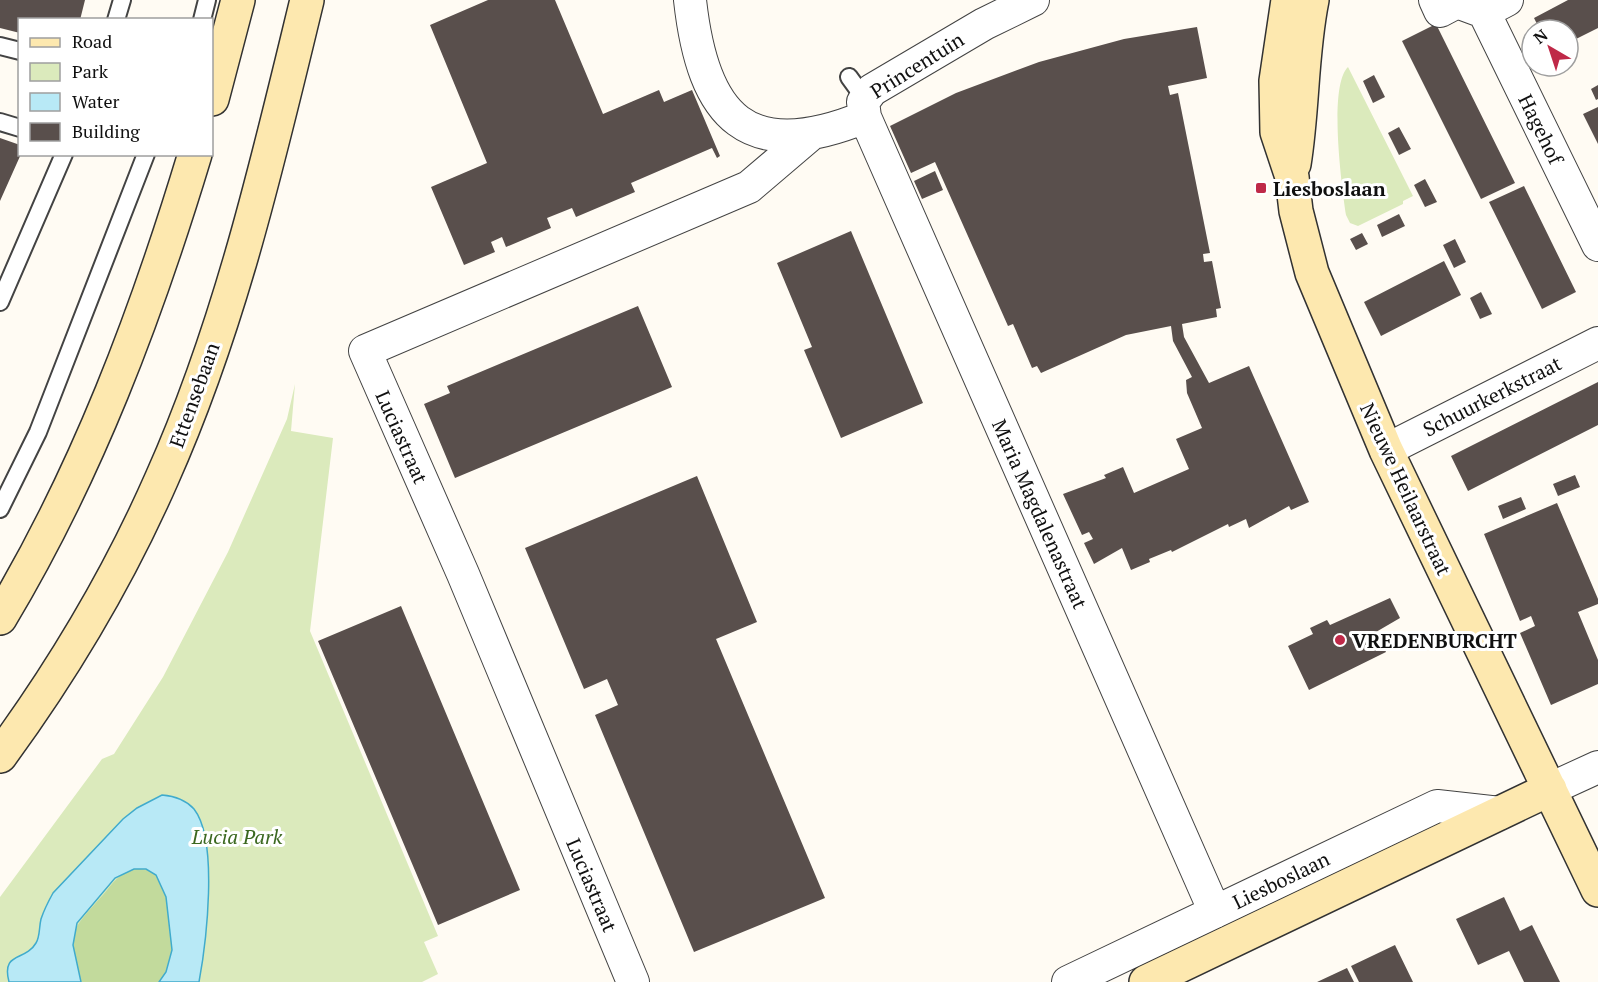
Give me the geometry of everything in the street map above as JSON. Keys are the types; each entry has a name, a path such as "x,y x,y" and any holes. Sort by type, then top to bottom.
{"street":[{"path":"213,95 238,0"},
{"name":"Ettensebaan","path":"0,756 39,701 99,601 138,530 163,476 204,372 244,246 307,0"},
{"name":"Princentuin","path":"690,0 693,30 708,83 723,106 740,122 757,132 777,136 810,135 876,87 943,47 1032,0"},
{"name":"Nieuwe Heilaarstraat","path":"1288,0 1276,81 1277,132 1292,177 1296,211 1312,273 1386,450 1598,890"},
{"name":"Nieuwe Heilaarstraat","path":"1292,177 1300,129 1303,59 1312,0"},
{"name":"Hagehof","path":"1435,0 1440,11 1457,2 1495,6 1598,245"},
{"name":"Maria Magdalenastraat","path":"859,98 1215,912"},
{"name":"Luciastraat","path":"633,982 463,574 365,351 749,187 810,135"},
{"path":"0,618 58,513 94,437 149,300 194,156"},
{"name":"Schuurkerkstraat","path":"1386,450 1598,343"},
{"path":"1550,789 1598,767"},
{"name":"Liesboslaan","path":"1146,982 1550,789"},
{"name":"Liesboslaan","path":"1068,982 1437,806 1500,813"}],"lane":[{"path":"117,18 122,0"},
{"path":"202,18 207,0"},
{"path":"0,46 18,50"},
{"path":"0,122 18,127"},
{"path":"0,302 63,156"},
{"path":"0,509 38,432 145,156"}],"green space":[{"path":"1348,67 1413,196 1403,201 1403,204 1358,226 1350,223 1346,215 1338,138 1339,94 1342,78"},
{"name":"Lucia Park","path":"295,384 291,431 333,438 310,631 438,936 424,942 438,974 422,982 0,982 0,897 102,759 114,754 163,677 228,552 287,419"},
{"path":"134,869 148,870 156,874 165,891 172,929 172,953 169,967 159,982 81,982 73,942 77,926 116,879"}],"water":[{"path":"162,795 180,799 194,809 202,824 206,844 207,919 199,982 159,982 166,972 172,950 166,897 156,875 146,869 134,869 115,878 77,923 73,945 81,982 9,982 8,966 11,961 26,953 36,943 41,919 53,893 123,819 137,808"}],"building":[{"path":"0,0 85,0 80,18 18,18 18,32 0,28"},
{"path":"488,0 555,0 603,114 659,90 664,102 692,90 720,156 717,158 712,148 631,183 635,192 576,217 572,208 547,218 551,228 506,247 502,237 491,242 495,252 464,265 431,187 487,163 430,25"},
{"path":"1568,0 1598,0 1598,28 1580,37 1580,18 1534,18"},
{"path":"1436,24 1515,183 1481,199 1402,41"},
{"path":"1197,27 1207,78 1168,86 1170,95 1178,93 1210,253 1203,254 1204,262 1212,261 1221,308 1216,309 1217,317 1182,324 1184,337 1209,383 1249,366 1309,502 1291,510 1289,506 1249,528 1246,519 1229,527 1228,524 1172,552 1171,550 1149,559 1150,562 1131,570 1122,548 1094,564 1084,543 1093,539 1089,532 1082,535 1063,494 1106,478 1104,475 1123,467 1134,493 1189,469 1176,439 1202,428 1187,393 1186,380 1192,377 1173,341 1171,326 1126,335 1041,373 1037,366 1032,368 1013,324 1008,326 935,162 911,173 890,126 956,93 1039,62 1124,39"},
{"path":"1374,75 1385,97 1373,103 1363,81"},
{"path":"1598,85 1598,99 1596,100 1591,89"},
{"path":"1598,107 1598,144 1583,114"},
{"path":"1399,127 1411,149 1399,155 1388,133"},
{"path":"0,138 18,144 18,156 20,156 0,201"},
{"path":"935,171 943,190 922,199 914,181"},
{"path":"1425,179 1437,202 1425,207 1414,185"},
{"path":"1524,186 1576,292 1542,309 1489,202"},
{"path":"1399,214 1405,226 1382,237 1377,225"},
{"path":"851,231 923,403 841,438 804,350 812,347 777,263"},
{"path":"1362,233 1368,244 1356,250 1350,239"},
{"path":"1455,239 1466,262 1454,268 1443,245"},
{"path":"1444,261 1461,295 1381,336 1364,302"},
{"path":"1481,292 1492,314 1480,319 1470,298"},
{"path":"638,306 672,387 455,478 424,404 450,393 447,386"},
{"path":"1598,382 1598,425 1468,491 1451,456"},
{"path":"1575,475 1580,487 1558,496 1553,484"},
{"path":"697,476 757,622 716,639 825,898 694,952 595,715 618,705 607,679 584,689 525,548"},
{"path":"1521,497 1526,509 1503,519 1498,506"},
{"path":"1557,503 1598,599 1598,604 1578,612 1598,660 1598,684 1551,705 1520,633 1535,626 1531,616 1520,621 1484,534"},
{"name":"VREDENBURCHT","path":"1390,598 1400,618 1376,632 1386,652 1309,690 1288,646 1313,634 1310,628 1327,620 1330,625"},
{"path":"401,606 520,890 438,925 318,641"},
{"path":"1504,897 1520,931 1532,925 1560,982 1524,982 1509,951 1478,965 1456,919"},
{"path":"1395,945 1413,982 1359,982 1351,966"},
{"path":"1347,968 1354,982 1317,982"}],"place":[{"name":"Liesboslaan","path":"1261,188"},
{"name":"VREDENBURCHT","path":"1340,640"}]}
